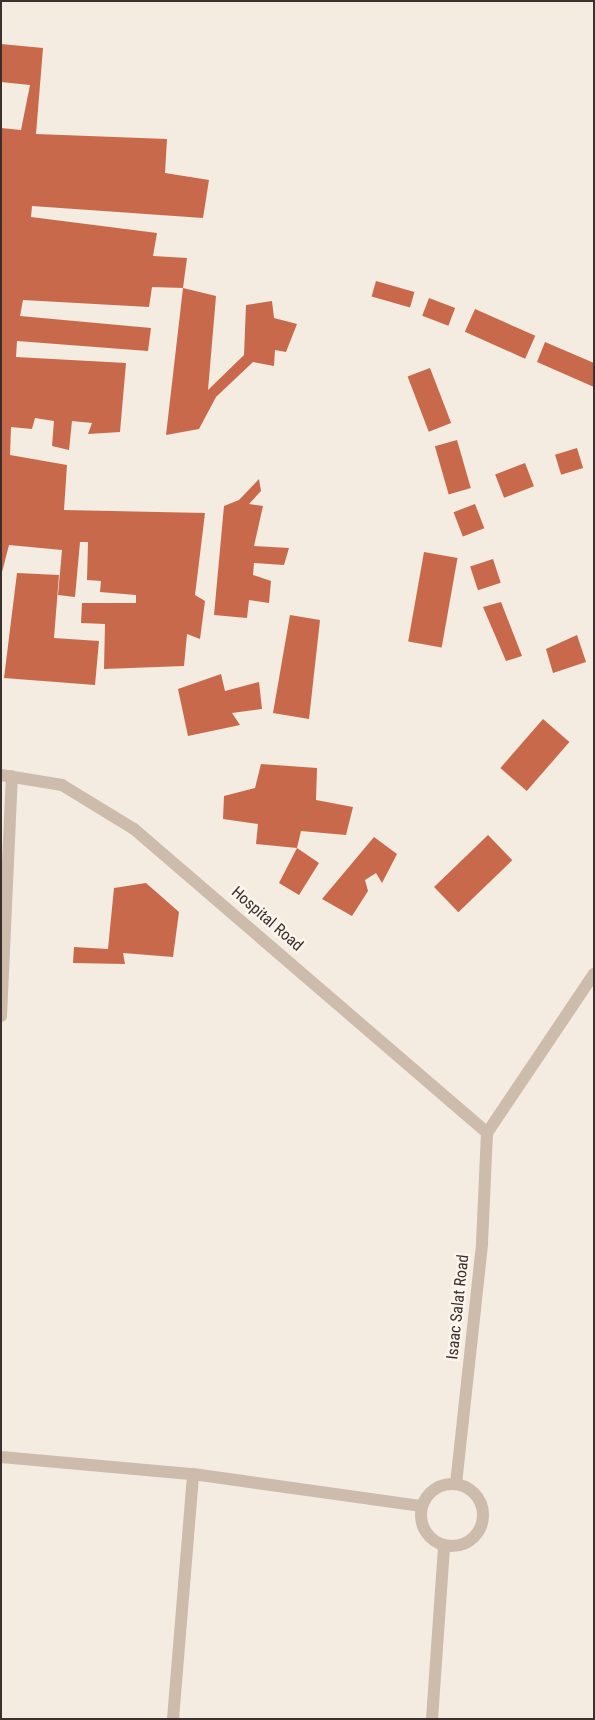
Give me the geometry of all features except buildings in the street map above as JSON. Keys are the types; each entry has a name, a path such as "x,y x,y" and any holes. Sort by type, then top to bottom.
{"street":[{"path":"1,1016 7,775"},
{"name":"Hospital Road","path":"7,775 62,785 134,829 487,1133"},
{"path":"487,1133 588,997 594,974"},
{"name":"Isaac Salat Road","path":"456,1484 482,1243 487,1133"},
{"path":"1,1458 193,1474 422,1506"},
{"path":"173,1719 193,1474"},
{"path":"456,1484 475,1494 483,1513 482,1524 469,1541 444,1546 426,1533 422,1506 435,1489 456,1484"},
{"path":"432,1719 444,1546"}]}
